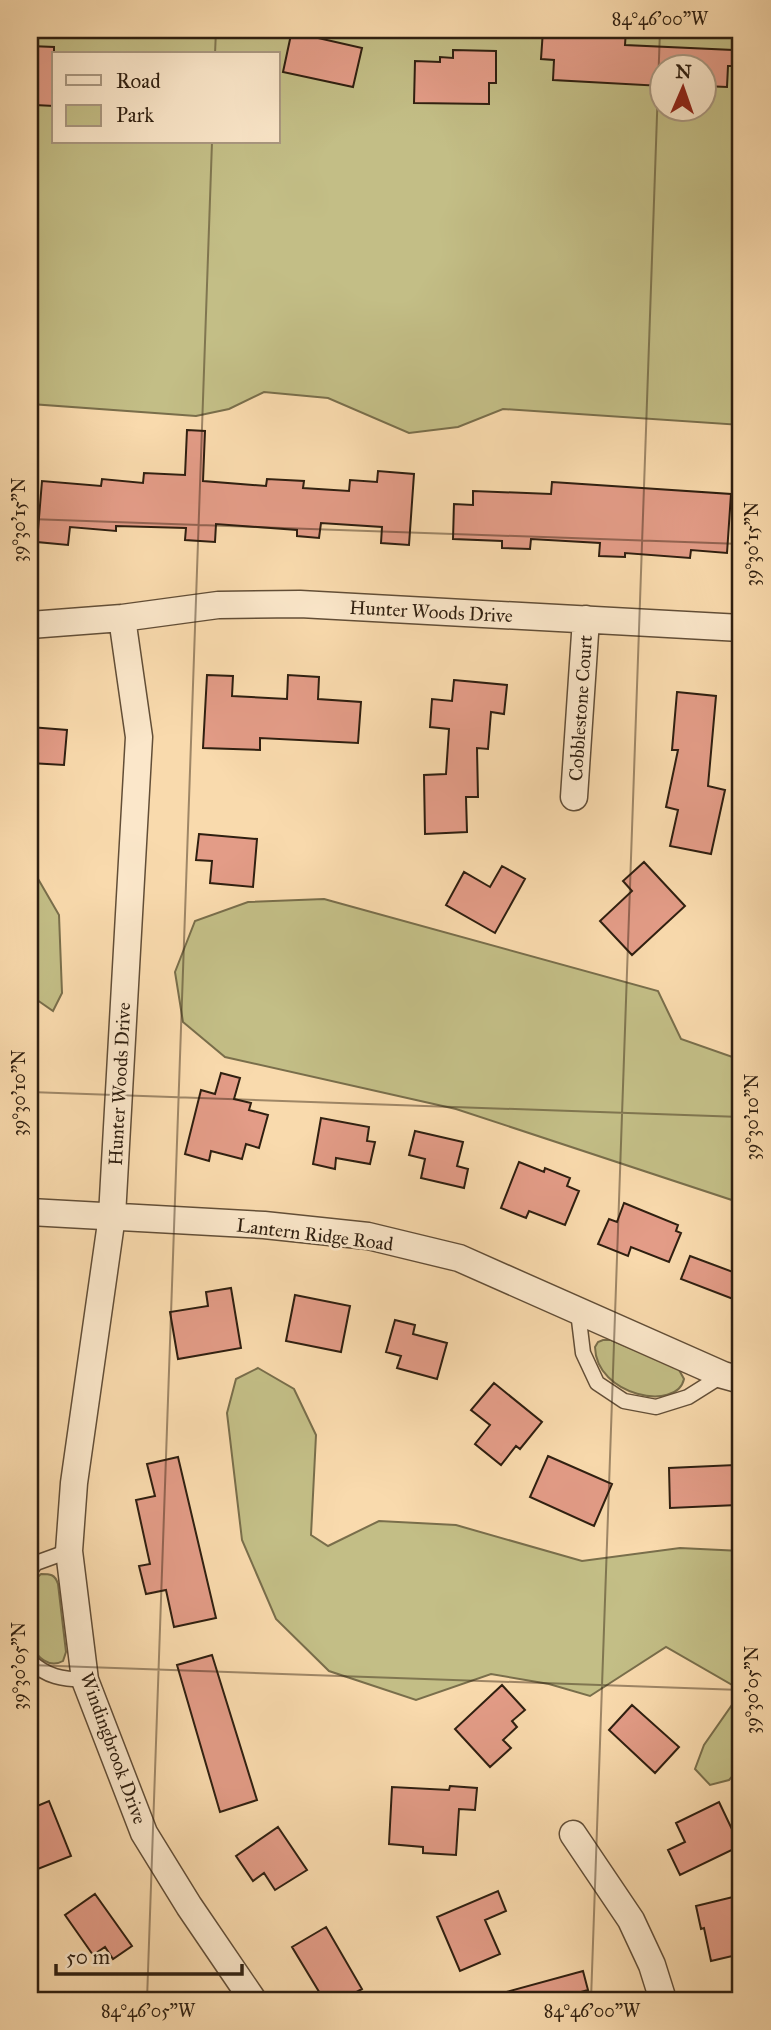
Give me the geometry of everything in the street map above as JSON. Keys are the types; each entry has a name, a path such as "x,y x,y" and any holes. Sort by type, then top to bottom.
{"street":[{"name":"Hunter Woods Drive","path":"30,625 122,618 218,605 300,604 741,628"},
{"name":"Hunter Woods Drive","path":"112,1216 139,737 122,618"},
{"name":"Cobblestone Court","path":"574,797 586,619"},
{"name":"Lantern Ridge Road","path":"30,1212 264,1225 368,1236 459,1258 732,1377"},
{"name":"Windingbrook Drive","path":"112,1216 74,1483 69,1551 85,1680 144,1833 253,2000"},
{"path":"573,1834 631,1920 652,1965 663,2000"}],"lane":[{"path":"578,1312 583,1353 597,1383 624,1401 656,1407 732,1377"},
{"path":"30,1570 36,1563 69,1551"},
{"path":"30,1661 40,1670 60,1679 85,1680"}],"green space":[{"path":"30,30 741,30 741,425 503,409 458,427 409,433 328,398 264,392 229,409 196,416 31,404"},
{"path":"30,865 59,915 62,993 53,1011 30,995"},
{"path":"324,899 658,991 681,1039 741,1060 741,1203 456,1109 225,1057 183,1022 175,972 195,921 248,902"},
{"path":"603,1340 611,1340 678,1368 684,1379 678,1389 667,1395 637,1394 622,1387 608,1377 599,1364 595,1347"},
{"path":"258,1368 294,1389 316,1435 311,1535 328,1546 379,1521 456,1525 582,1561 680,1548 741,1551 741,1690 666,1647 590,1696 549,1684 491,1674 416,1700 329,1671 276,1619 242,1540 227,1413 236,1379"},
{"path":"41,1574 52,1575 58,1584 66,1652 63,1661 53,1664 44,1660 30,1644 29,1597 35,1580"},
{"path":"741,1692 741,1767 729,1780 710,1785 695,1769 704,1745"}],"building":[{"path":"292,30 319,34 318,38 362,48 353,87 283,72"},
{"path":"543,30 626,30 625,45 733,50 733,66 728,66 727,87 718,87 718,52 648,52 648,85 553,80 554,60 541,59"},
{"path":"30,46 54,47 52,106 35,105 35,86 30,86"},
{"path":"453,50 496,51 496,83 489,83 489,104 414,103 415,61 440,62 440,57 453,58"},
{"path":"187,430 205,431 203,481 266,486 267,479 304,481 303,488 349,491 350,480 377,482 378,471 414,474 409,545 381,543 382,527 321,523 319,538 297,536 297,530 216,524 215,542 185,540 186,528 116,526 116,531 70,527 68,545 37,542 42,481 101,486 102,479 143,483 144,473 185,475"},
{"path":"552,482 731,494 727,553 691,550 690,558 625,553 625,557 599,556 600,543 531,539 530,549 502,548 502,541 453,539 454,504 473,505 473,491 551,494"},
{"path":"207,675 233,676 232,696 287,699 288,675 319,677 318,699 361,702 358,743 260,738 260,750 203,748"},
{"path":"454,680 507,685 504,714 491,712 488,749 477,748 478,797 466,797 467,832 425,834 424,775 446,774 449,729 430,727 432,699 452,701"},
{"path":"677,692 716,696 708,786 725,790 711,854 670,846 678,810 666,807 678,750 672,750"},
{"path":"30,727 67,730 64,765 30,763"},
{"path":"199,834 257,839 253,887 210,883 212,861 196,860"},
{"path":"644,862 685,906 632,955 600,921 632,891 623,881"},
{"path":"502,866 525,879 495,933 446,905 464,872 490,887"},
{"path":"221,1073 240,1078 234,1099 251,1103 249,1110 268,1115 259,1148 246,1144 242,1159 211,1151 209,1161 185,1154 201,1090 215,1094"},
{"path":"321,1118 369,1127 367,1141 375,1142 370,1164 336,1158 335,1169 313,1164"},
{"path":"415,1131 463,1142 457,1166 468,1169 464,1188 421,1178 425,1159 409,1155"},
{"path":"519,1162 570,1178 567,1186 579,1191 565,1225 529,1211 526,1218 501,1208"},
{"path":"624,1203 678,1225 676,1231 681,1233 669,1262 631,1247 628,1256 598,1244 609,1219 617,1222"},
{"path":"690,1256 741,1275 741,1302 681,1279"},
{"path":"231,1288 241,1348 178,1359 170,1312 208,1306 206,1292"},
{"path":"295,1295 350,1306 341,1352 286,1341"},
{"path":"395,1320 415,1325 413,1334 447,1343 437,1379 397,1368 401,1356 386,1352"},
{"path":"494,1383 542,1422 520,1449 516,1446 501,1465 475,1444 490,1425 471,1410"},
{"path":"548,1456 612,1484 594,1526 530,1497"},
{"path":"178,1457 216,1618 174,1627 166,1590 146,1594 139,1566 150,1564 136,1500 155,1496 147,1464"},
{"path":"735,1465 737,1505 670,1508 669,1468"},
{"path":"212,1655 257,1800 220,1812 177,1665"},
{"path":"502,1685 525,1710 512,1721 517,1727 503,1740 511,1748 490,1767 455,1729"},
{"path":"632,1705 679,1747 655,1773 609,1730"},
{"path":"450,1786 477,1788 475,1810 459,1809 456,1855 423,1853 423,1847 389,1844 392,1787 449,1790"},
{"path":"49,1801 71,1856 30,1872 30,1809"},
{"path":"719,1802 740,1846 680,1875 668,1850 685,1842 676,1823"},
{"path":"278,1827 307,1870 275,1890 264,1873 253,1881 236,1856"},
{"path":"498,1891 506,1911 485,1920 500,1954 460,1971 437,1917"},
{"path":"95,1894 132,1946 113,1959 105,1947 93,1955 65,1915"},
{"path":"733,1897 734,1903 741,1902 741,1954 711,1961 696,1906"},
{"path":"326,1927 362,1989 342,2000 324,2000 292,1947"},
{"path":"583,1971 588,1990 567,1996 568,2000 500,2000 499,1994"}]}
